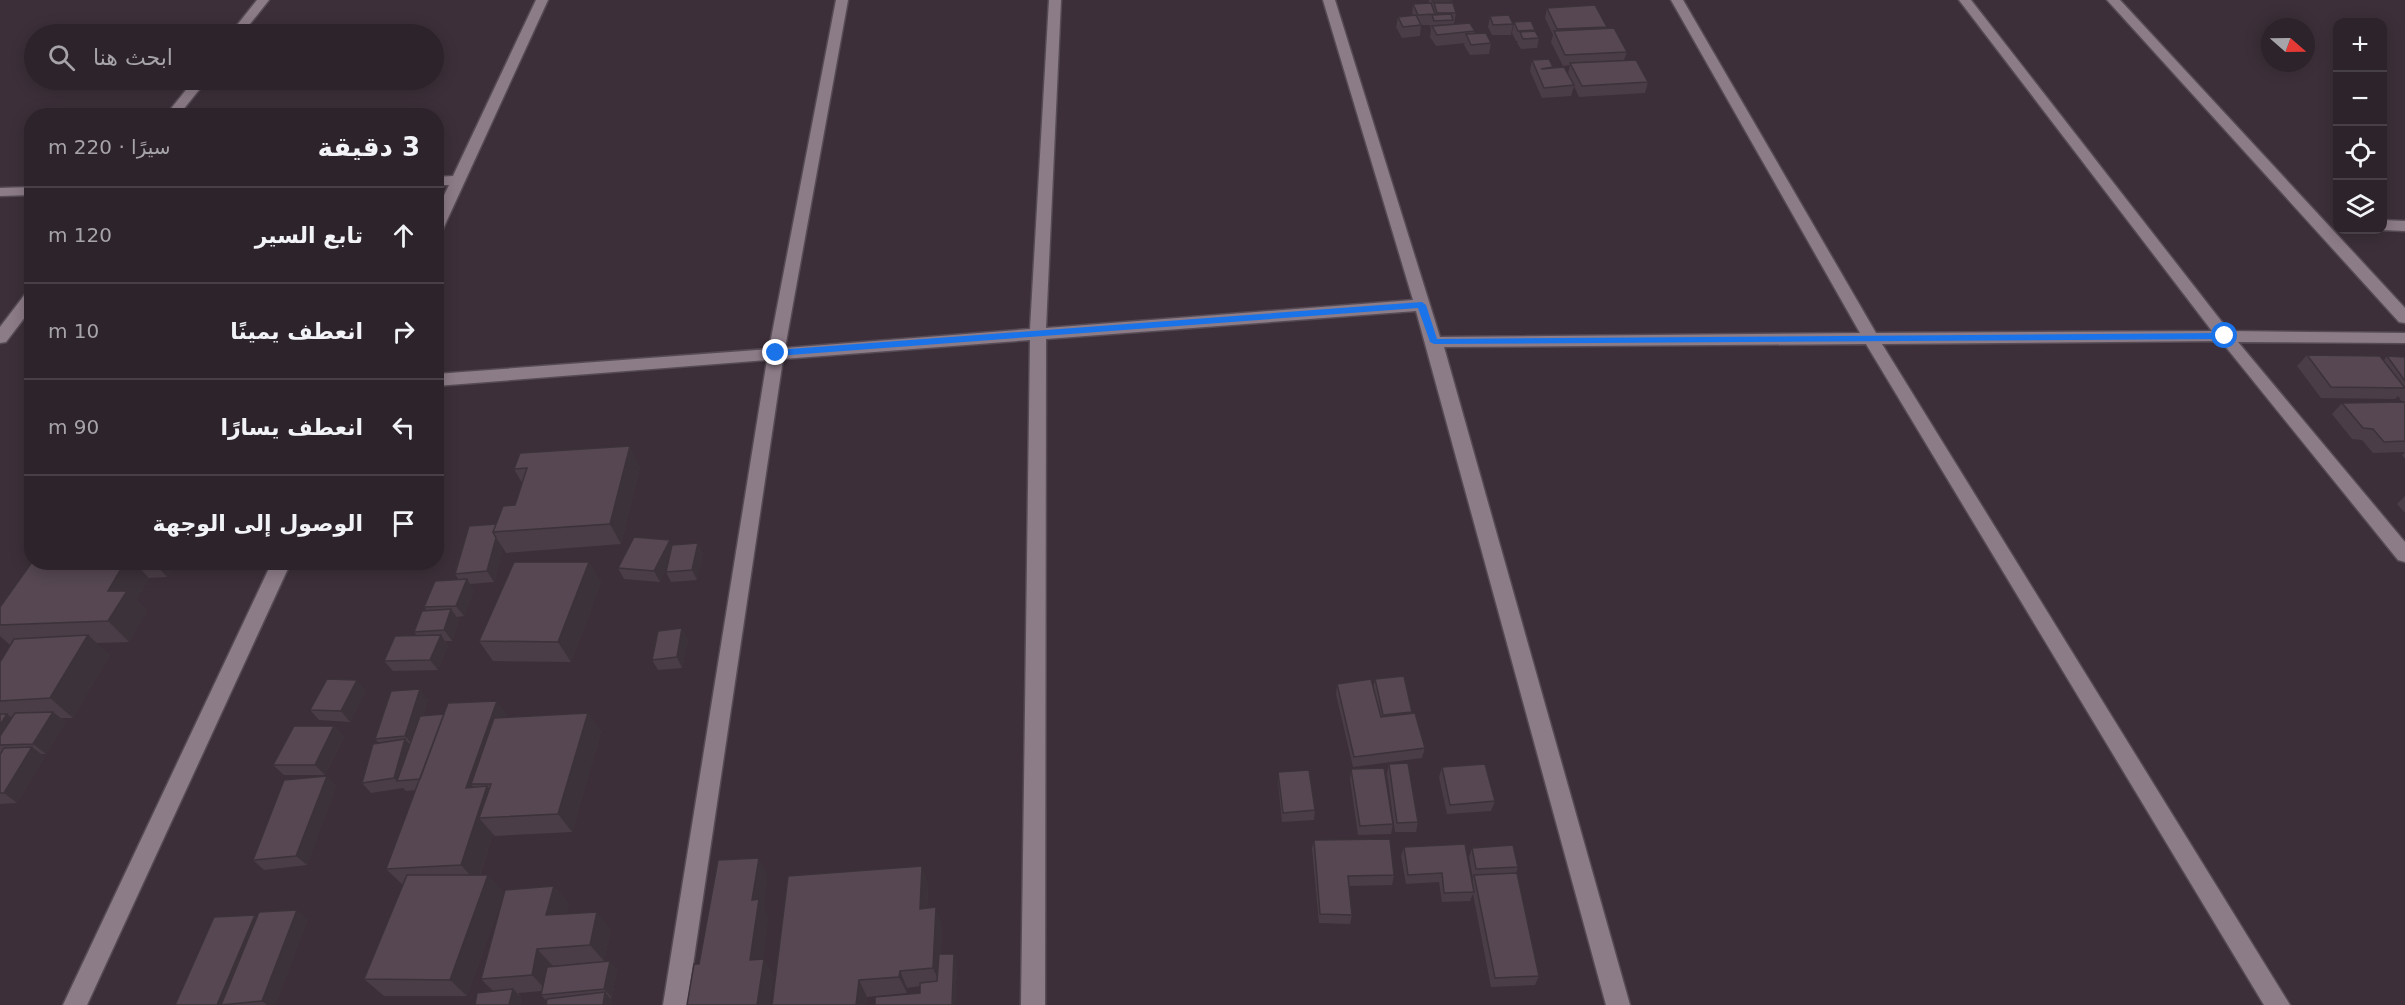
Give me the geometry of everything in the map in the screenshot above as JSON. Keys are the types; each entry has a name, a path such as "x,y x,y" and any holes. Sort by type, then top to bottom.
{"street":[{"path":"244,24 263,0"},
{"path":"444,212 542,0"},
{"path":"675,1005 776,353 842,0"},
{"path":"1033,1005 1038,334 1055,0"},
{"path":"1329,0 1434,342 1618,1005"},
{"path":"1677,0 1870,338 2278,1005"},
{"path":"1965,0 2225,336 2405,555"},
{"path":"2113,0 2405,318"},
{"path":"177,108 192,90"},
{"path":"444,181 459,180"},
{"path":"0,192 24,191"},
{"path":"2316,221 2333,222"},
{"path":"2387,225 2405,226"},
{"path":"444,379 1422,305"},
{"path":"0,338 24,307"},
{"path":"1434,342 2225,336 2405,338"},
{"path":"75,1005 278,570"}],"building":[{"path":"1432,0 1452,0 1452,2 1433,2"},
{"path":"1431,3 1435,14 1418,15 1413,4"},
{"path":"1434,3 1453,3 1456,13 1437,13"},
{"path":"1595,5 1607,27 1557,29 1547,8"},
{"path":"1451,14 1453,20 1434,21 1432,15"},
{"path":"1416,15 1421,25 1403,27 1398,17"},
{"path":"1509,15 1513,24 1493,25 1490,16"},
{"path":"1531,21 1535,30 1518,31 1514,22"},
{"path":"1470,23 1475,31 1437,35 1432,26"},
{"path":"1614,28 1627,52 1565,55 1554,31"},
{"path":"1535,31 1539,38 1523,39 1520,32"},
{"path":"1486,33 1491,43 1471,45 1466,34"},
{"path":"1549,59 1553,67 1541,69 1564,67 1574,85 1544,88 1532,60"},
{"path":"1636,60 1648,82 1582,86 1570,63"},
{"path":"2307,355 2380,356 2405,388 2331,387"},
{"path":"2387,356 2405,357 2405,381"},
{"path":"2405,402 2405,441 2384,442 2373,429 2363,428 2342,403"},
{"path":"630,446 610,524 493,532 503,506 515,505 527,468 514,469 520,453"},
{"path":"496,524 493,532 496,538 487,571 455,574 469,526"},
{"path":"634,537 670,540 654,571 618,568"},
{"path":"698,543 692,570 666,572 672,545"},
{"path":"514,562 589,562 558,642 479,641"},
{"path":"26,570 120,570 108,591 127,591 108,621 0,625 0,607"},
{"path":"467,579 456,606 424,607 435,581"},
{"path":"451,609 444,630 414,632 422,611"},
{"path":"682,628 677,657 652,660 658,631"},
{"path":"88,635 50,698 0,701 0,662 14,639"},
{"path":"441,635 430,660 384,661 395,636"},
{"path":"1404,676 1412,712 1383,715 1375,679"},
{"path":"327,679 357,680 341,711 310,710"},
{"path":"1371,679 1381,717 1415,713 1425,748 1354,757 1337,684"},
{"path":"420,689 405,736 375,739 391,691"},
{"path":"497,701 466,788 487,786 461,865 386,869 448,703"},
{"path":"53,712 33,744 0,745 0,736 15,713"},
{"path":"588,713 558,814 479,818 491,784 471,784 494,718"},
{"path":"0,714 7,714 0,725"},
{"path":"444,714 420,779 397,781 420,716"},
{"path":"294,726 334,726 315,765 273,765"},
{"path":"405,739 394,778 362,783 373,744"},
{"path":"32,747 4,793 0,793 0,755 4,748"},
{"path":"1408,763 1418,822 1397,823 1389,764"},
{"path":"1485,764 1495,801 1450,805 1442,767"},
{"path":"1384,768 1393,824 1360,826 1351,769"},
{"path":"1309,770 1315,810 1283,813 1278,772"},
{"path":"327,776 296,856 253,860 284,780"},
{"path":"1390,839 1394,875 1348,876 1352,915 1320,914 1314,840"},
{"path":"1465,844 1474,892 1444,893 1442,873 1408,875 1404,847"},
{"path":"1513,845 1518,867 1476,869 1472,848"},
{"path":"759,858 752,900 759,899 750,960 764,959 757,1005 687,1005 694,964 699,964 718,860"},
{"path":"922,866 920,909 936,907 933,968 900,971 899,977 859,980 856,1005 772,1005 788,876"},
{"path":"1517,873 1539,976 1495,978 1474,875"},
{"path":"407,875 488,875 450,980 364,979"},
{"path":"554,886 546,915 597,912 590,945 537,949 532,975 481,979 505,890"},
{"path":"297,910 262,1001 221,1005 259,912"},
{"path":"255,915 217,1005 175,1005 214,917"},
{"path":"939,954 954,954 952,1005 875,1005 875,997 920,993 920,983 937,981"},
{"path":"610,961 604,989 541,995 547,967"},
{"path":"513,989 509,1005 475,1005 477,993"},
{"path":"605,992 603,1005 546,1005 547,999"}],"route":[{"path":"776,353 1422,305 1434,342 2225,336"}]}
